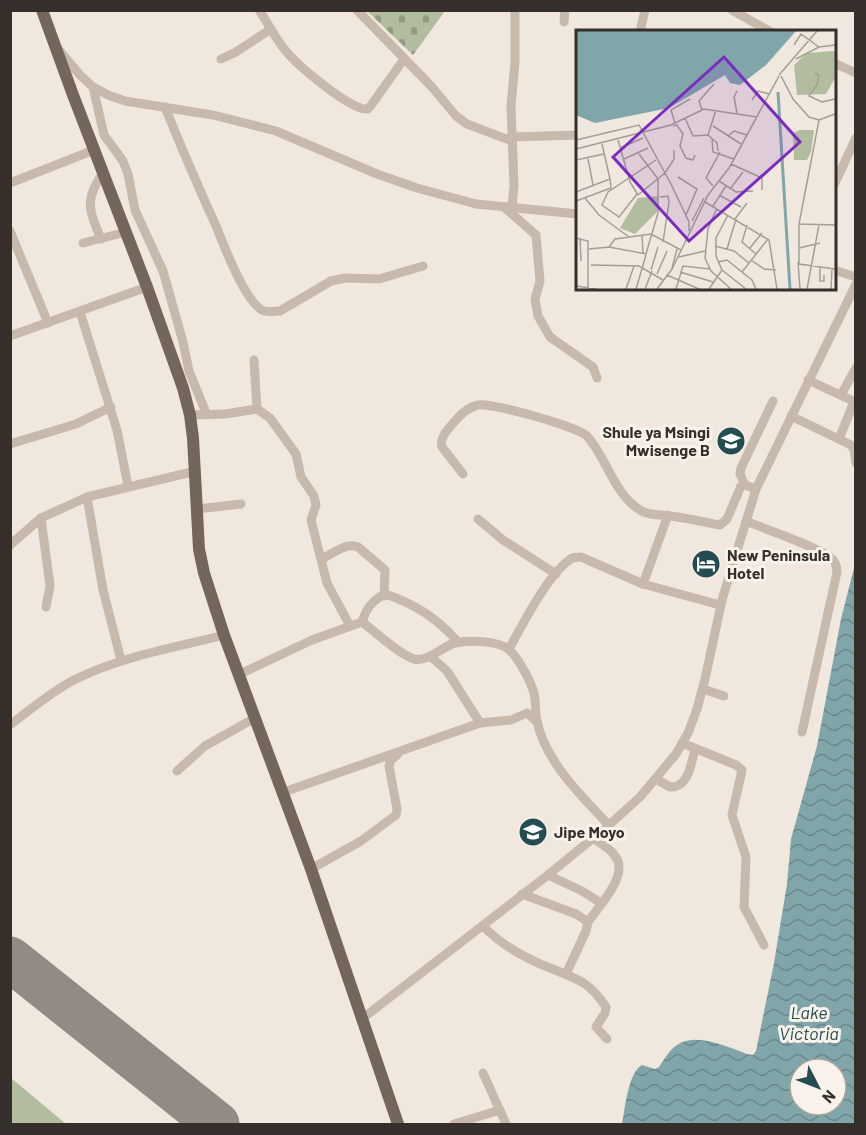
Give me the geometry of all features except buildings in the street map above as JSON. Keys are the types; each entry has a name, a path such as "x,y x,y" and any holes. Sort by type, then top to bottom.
{"main road":[{"path":"42,10 183,388 190,415 196,471 196,509 201,558 224,635 284,792 398,1125"}],"street":[{"path":"259,10 284,49 300,65 345,100 364,110 372,104 404,59"},
{"path":"357,10 432,87 456,116 467,124 512,139 576,135"},
{"path":"515,10 515,62 511,106 512,139 508,206 536,235 540,281 535,308 544,329 559,344 592,366 597,378"},
{"path":"564,22 565,10"},
{"path":"640,30 645,10"},
{"path":"732,10 767,30"},
{"path":"221,59 271,29"},
{"path":"57,47 93,87 125,101 213,116 266,128 339,159 417,188 477,204 576,214"},
{"path":"836,64 855,73"},
{"path":"93,87 104,135 123,161 135,210 163,271 189,371 207,415"},
{"path":"165,107 188,166 244,288 253,302 262,310 280,311 331,281 379,279 423,266"},
{"path":"836,181 855,138"},
{"path":"10,183 94,150"},
{"path":"101,239 89,202 93,186 103,173"},
{"path":"10,231 48,323"},
{"path":"83,243 126,232"},
{"path":"836,271 855,277"},
{"path":"363,1018 609,825 640,797 682,743 692,724 703,689 720,605 756,489 808,380 851,304 855,284"},
{"path":"10,336 147,287"},
{"path":"80,312 111,407 128,486"},
{"path":"254,360 257,409"},
{"path":"841,395 855,368"},
{"path":"808,380 850,399 853,404 839,439"},
{"path":"756,489 745,485 740,474 741,468 773,401"},
{"path":"463,474 442,447 442,438 457,419 469,409 478,405 490,405 558,423 584,433 621,492 641,511 723,524 738,489 745,485"},
{"path":"10,444 76,424 111,407"},
{"path":"190,415 257,409 270,418 296,454 301,477 314,496 316,502 311,520 327,583 350,626"},
{"path":"790,416 853,447 855,463"},
{"path":"10,545 40,518 87,497 196,471"},
{"path":"87,497 103,590 120,660"},
{"path":"196,509 241,504"},
{"path":"643,584 668,515"},
{"path":"40,518 50,586 46,607"},
{"path":"478,519 503,540 556,574"},
{"path":"746,521 821,552 837,565 802,732"},
{"path":"322,559 347,546 358,547 385,570 384,596"},
{"path":"509,649 537,601 569,559 581,557 643,584 720,605"},
{"path":"362,622 367,608 374,600 385,594 408,601 424,610 458,642"},
{"path":"240,674 312,640 362,622"},
{"path":"362,622 404,654 421,659 458,642 476,641 509,649 532,686 537,723 546,745 563,774 609,825"},
{"path":"10,725 59,689 120,660 224,635"},
{"path":"430,656 447,670 480,723"},
{"path":"703,689 724,696"},
{"path":"284,792 480,723 511,720 527,713 537,723"},
{"path":"177,771 205,746 255,718"},
{"path":"682,743 736,765 742,770 732,815 746,857 744,907 764,945"},
{"path":"656,779 670,787 677,787 681,784 686,778 695,749"},
{"path":"311,869 361,841 396,815 389,763 403,751"},
{"path":"566,974 588,922 617,881 620,867 616,856 593,838"},
{"path":"548,875 582,891 600,903"},
{"path":"522,894 576,914 588,922"},
{"path":"483,926 492,936 520,954 577,978 589,986 606,1007 596,1027 607,1039"},
{"path":"483,1073 506,1125"},
{"path":"454,1125 500,1110"}],"green space":[{"path":"367,11 445,11 413,55"},
{"path":"11,1078 66,1124 11,1124"}],"water":[{"name":"Lake Victoria","path":"855,564 855,1124 622,1124 630,1083 637,1069 642,1065 655,1069 659,1067 677,1045 685,1041 703,1040 747,1054 753,1055 756,1051 774,963 787,884 791,839 817,746 841,619"}],"runway":[{"path":"10,959 217,1124"}],"place":[{"name":"Shule ya Msingi Mwisenge B","path":"731,441"},
{"name":"New Peninsula Hotel","path":"706,564"},
{"name":"Jipe Moyo","path":"533,832"}]}
